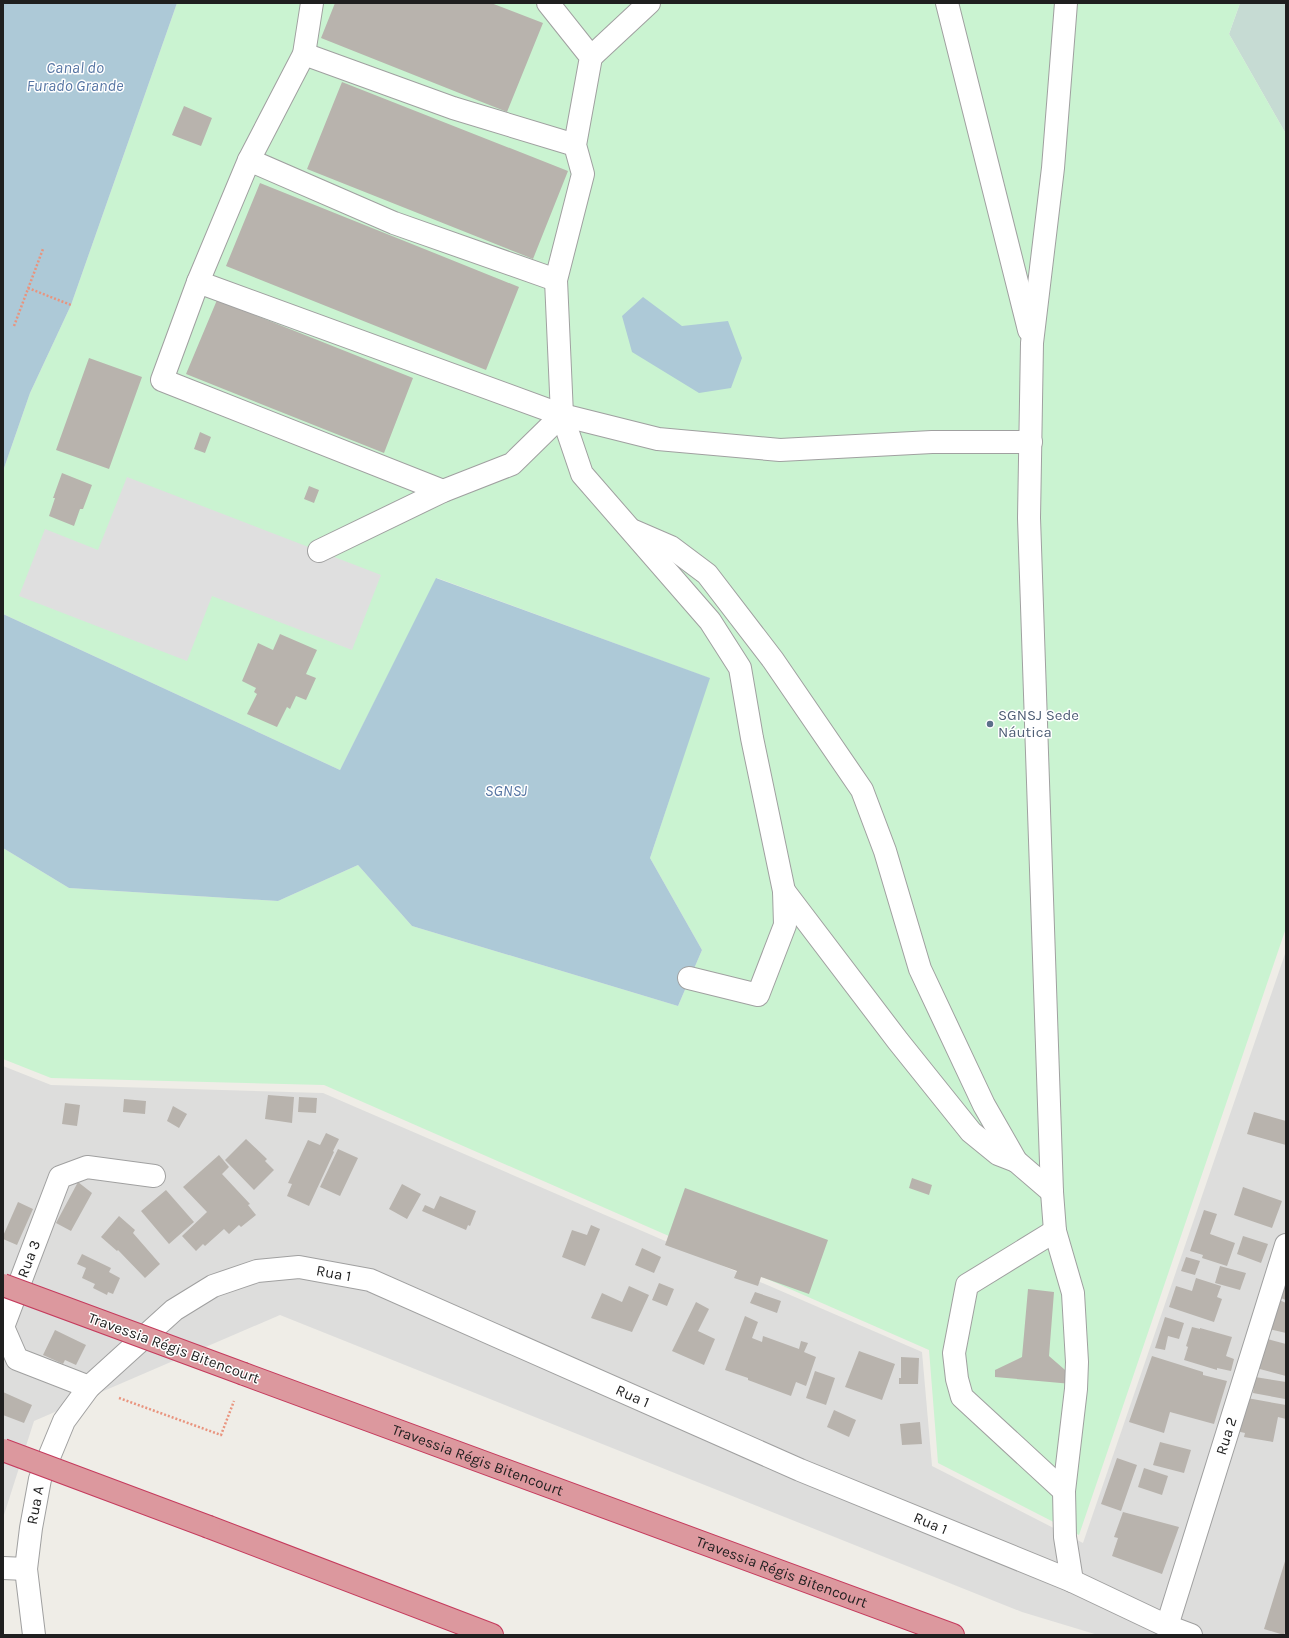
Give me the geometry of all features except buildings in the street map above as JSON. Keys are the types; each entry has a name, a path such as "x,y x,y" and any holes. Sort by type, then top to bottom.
{"highway":[{"name":"Travessia Régis Bitencourt","path":"3,1285 953,1635"},
{"path":"3,1450 492,1635"}],"street":[{"path":"312,3 304,54 249,160 198,282 162,380 444,491"},
{"path":"548,3 591,57"},
{"path":"649,3 591,57 575,145 583,174 556,280 562,415 582,474 710,621 740,668 752,738 784,891 785,925 758,996 690,978"},
{"path":"947,3 1032,343"},
{"path":"1066,3 1053,168 1032,343 1029,518 1052,1192 1055,1231 1073,1293 1077,1362 1076,1390 1064,1491 1065,1537 1072,1581"},
{"path":"304,54 453,108 575,145"},
{"path":"249,160 394,223 556,280"},
{"path":"198,282 562,415 658,440 780,450 932,442 1031,442"},
{"path":"319,551 444,491 512,464 562,415"},
{"path":"630,529 671,547 707,574 773,660 862,790 885,851 920,969 984,1105 1016,1161"},
{"path":"784,891 898,1041 971,1132 998,1154 1016,1161 1052,1192"},
{"name":"Rua 3","path":"89,1387 17,1359 3,1327 60,1177 87,1167 154,1176"},
{"path":"1055,1231 967,1284 954,1353 957,1379 962,1397 1064,1491"},
{"name":"Rua 2","path":"1167,1626 1286,1245"},
{"name":"Rua 1","path":"89,1387 174,1310 213,1286 256,1271 299,1267 370,1280 800,1470 1072,1581 1167,1626 1191,1635"},
{"name":"Rua A","path":"34,1635 26,1569 31,1528 40,1479 64,1421 89,1387"},
{"path":"3,1568 26,1569"}],"path":[{"path":"14,326 43,250"},
{"path":"28,288 72,305"},
{"path":"89,1387 221,1435 244,1374"}],"shaded area":[{"path":"127,477 381,575 352,650 212,596 187,661 19,596 45,529 98,550"},
{"path":"1286,951 1286,1635 1098,1635 1022,1612 280,1315 34,1421 3,1518 3,1066 51,1085 323,1093 922,1352 932,1466 1083,1543"}],"green space":[{"name":"SGNSJ Sede Náutica","path":"177,3 1240,3 1229,34 1286,134 1286,928 1079,1535 938,1463 929,1350 324,1085 51,1078 3,1059 3,848 69,888 278,901 358,865 412,926 678,1006 702,950 650,858 709,678 437,578 340,770 3,614 3,471 30,393 71,305"},
{"path":"1240,3 1286,3 1286,134 1229,34"}],"water":[{"name":"Canal do Furado Grande","path":"3,3 177,3 71,305 30,393 3,471"},
{"path":"643,297 682,326 728,321 742,358 731,388 699,393 632,352 622,316"},
{"name":"SGNSJ","path":"436,578 710,678 650,858 702,950 678,1006 412,926 358,865 278,901 69,888 3,848 3,614 340,770"}],"place":[{"name":"SGNSJ Sede Náutica","path":"990,724"}]}
